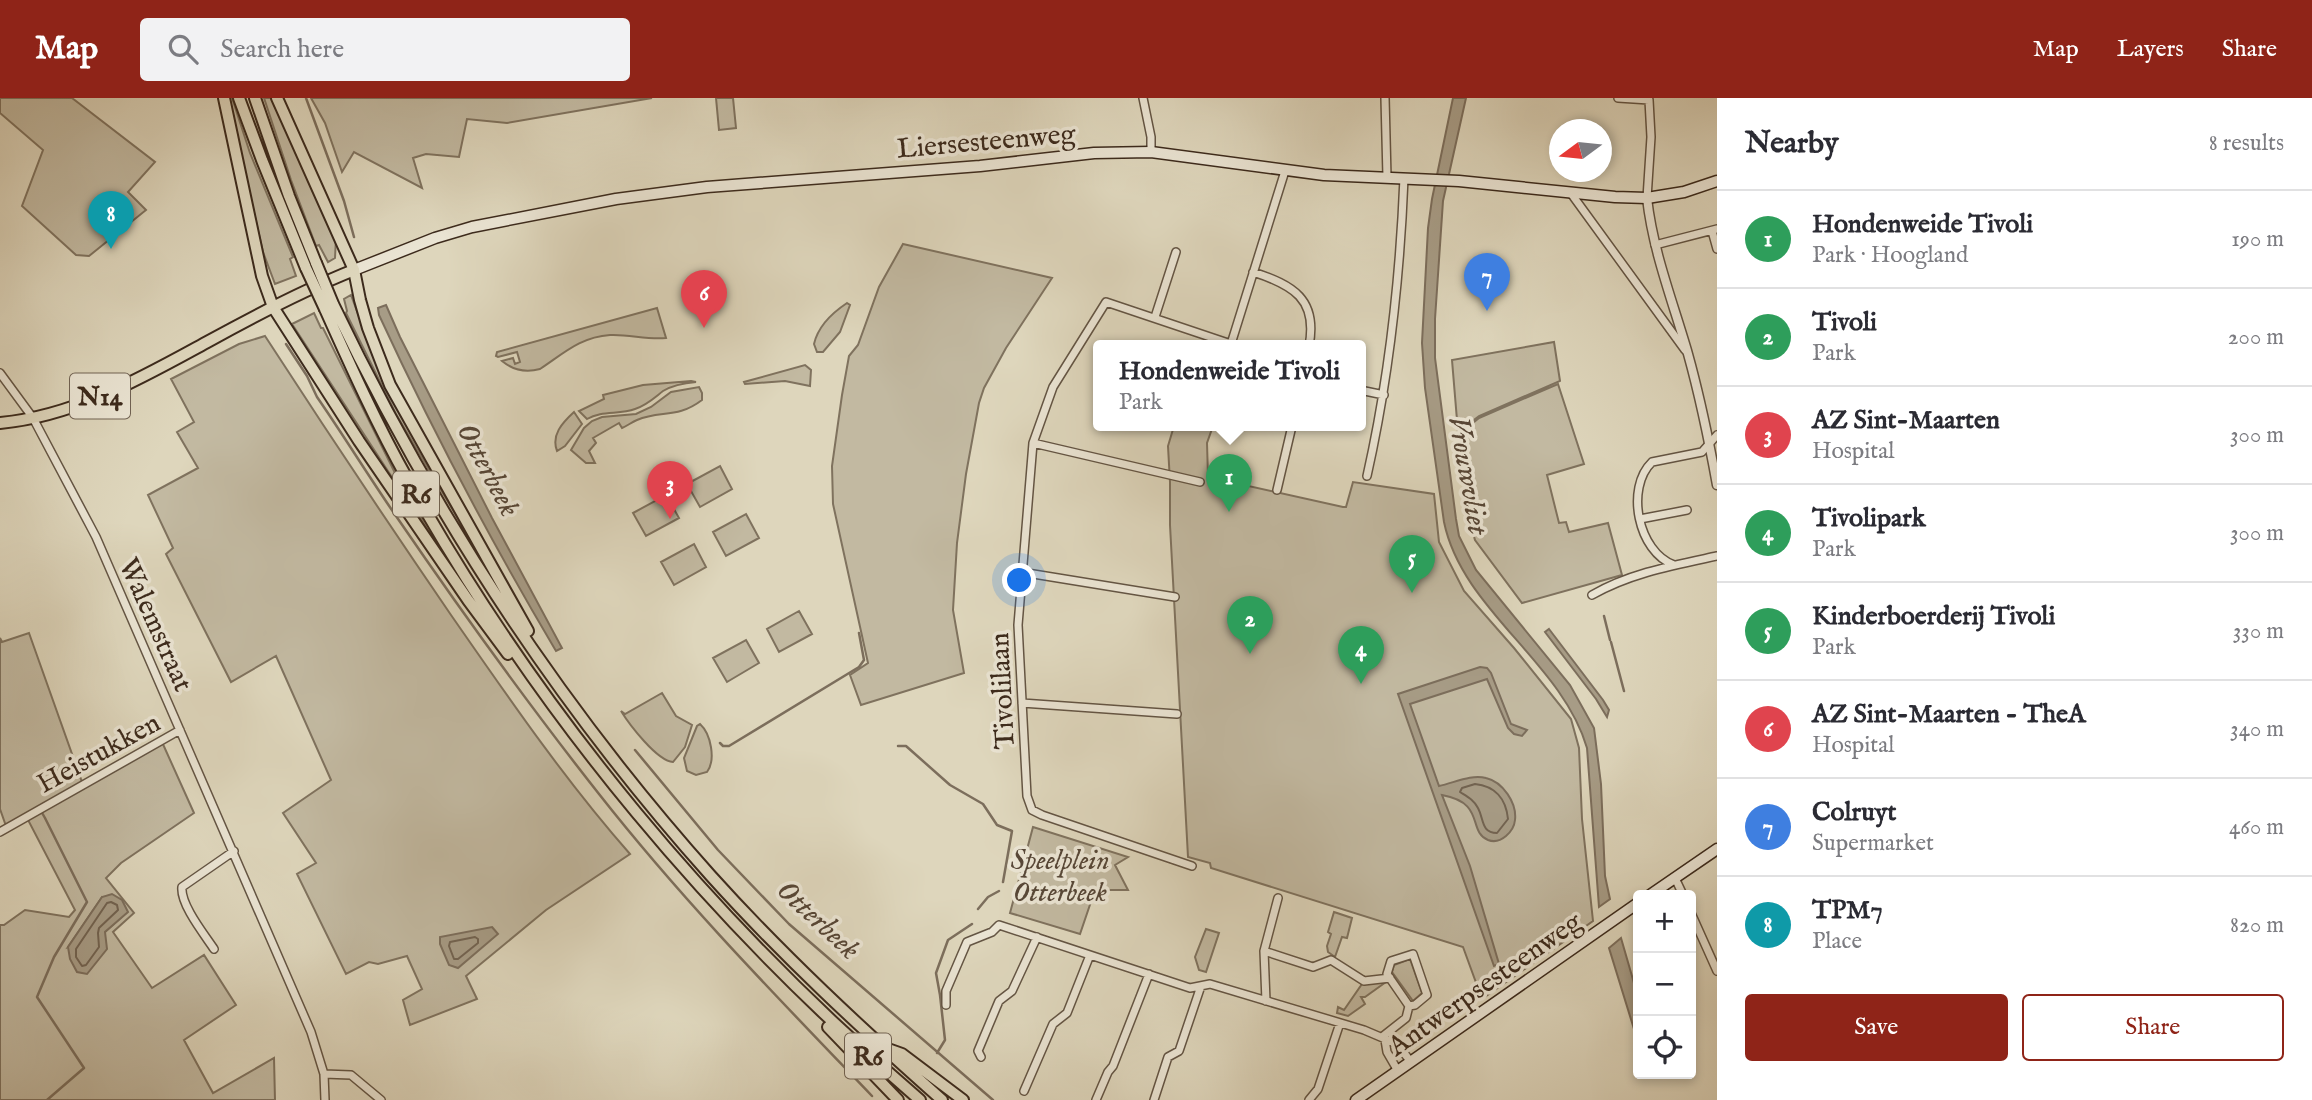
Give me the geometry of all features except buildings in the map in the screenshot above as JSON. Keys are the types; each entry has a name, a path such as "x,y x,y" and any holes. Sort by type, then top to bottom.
{"main road":[{"path":"224,98 262,276 273,307 359,441 468,600 510,657 527,669"},
{"name":"R6","path":"239,98 262,160 408,480 482,603 595,763 651,832 712,901 818,1009 920,1100"},
{"name":"R6","path":"255,98 311,266"},
{"path":"277,98 354,270 365,319 390,385 538,648 539,659"},
{"name":"Liersesteenweg","path":"273,307 354,270 435,238 472,227 559,209 655,193 980,166 1094,153 1151,152 1334,176 1454,180 1615,197 1647,198 1684,192 1717,181"},
{"name":"N14","path":"0,423 67,409 132,382 273,307"},
{"name":"R6","path":"329,307 387,413 476,564 539,659 597,739 711,876 797,967 942,1100"},
{"path":"1657,890 1717,849"},
{"name":"Antwerpsesteenweg","path":"1356,1100 1633,907"},
{"path":"818,1009 825,1024 898,1100"},
{"path":"882,1047 902,1054 963,1100"}],"street":[{"path":"1143,98 1151,137 1151,152"},
{"path":"1385,98 1387,177"},
{"path":"1618,98 1649,100 1651,137 1647,198 1655,245 1688,354 1710,442 1717,485"},
{"name":"Tivolilaan","path":"1232,340 1285,171"},
{"path":"1367,475 1384,395 1401,243 1404,178"},
{"path":"1570,192 1688,354"},
{"path":"1655,245 1715,230 1717,249"},
{"path":"1155,317 1176,252"},
{"path":"1253,272 1286,284 1305,303 1312,319 1310,340"},
{"name":"Tivolilaan","path":"1192,866 1032,810 1027,796 1018,625 1033,443 1053,387 1106,302 1220,340"},
{"name":"Walemstraat","path":"0,373 33,418 96,537 311,1032 324,1074 325,1100"},
{"path":"1366,391 1384,395"},
{"path":"1278,489 1291,431"},
{"path":"1674,565 1667,562 1653,547 1644,532 1640,519 1639,492 1644,474 1649,464 1656,461 1702,452 1717,435"},
{"path":"1033,443 1200,482"},
{"path":"1640,519 1687,510"},
{"path":"1592,595 1609,585 1674,565 1717,556"},
{"path":"1021,572 1175,597"},
{"path":"1022,703 1177,713"},
{"name":"Heistukken","path":"0,832 180,730"},
{"path":"214,949 185,904 182,887 234,851"},
{"path":"1675,878 1680,890"},
{"path":"1266,1001 1264,951 1278,898"},
{"path":"1696,924 1717,971"},
{"path":"946,1005 946,991 967,942 992,932 999,925 1190,988 1210,984 1364,1030 1397,1044 1411,1062"},
{"path":"981,1057 978,1051 999,1001 1012,992 1037,937"},
{"path":"1264,951 1313,967 1331,960 1364,981 1390,978"},
{"path":"1383,1038 1406,1018 1409,1006 1387,974 1391,961 1413,954 1427,995 1415,1005 1409,1006"},
{"path":"1024,1091 1053,1024 1067,1013 1090,955"},
{"path":"1096,1100 1117,1057 1149,974"},
{"path":"1154,1100 1168,1057 1179,1051 1201,986"},
{"path":"1309,1100 1318,1089 1340,1023"},
{"path":"1383,1038 1387,1052 1398,1071"},
{"path":"324,1074 351,1075 381,1100"}],"green space":[{"path":"0,98 72,98 155,162 128,192 146,210 89,256 76,255 22,206 43,150 0,113"},
{"path":"228,98 232,98 250,153 293,257 290,259 296,276 275,284 263,252"},
{"path":"264,98 273,98 336,238 335,258 328,262 319,245 316,246"},
{"path":"311,98 652,98 507,123 467,119 459,157 426,154 413,158 422,188 354,152 342,172 325,123"},
{"path":"716,98 733,98 736,128 719,130"},
{"path":"903,244 1052,278 1006,348 984,388 979,403 957,543 953,610 964,673 861,705 850,675 868,663 833,504 832,466 849,356 858,345 879,287"},
{"path":"351,295 378,368 480,556 396,414 346,313 344,299"},
{"path":"847,303 850,305 840,332 823,352 817,352 814,344 822,326"},
{"path":"657,308 666,338 599,336 564,352 540,369 530,371 511,367 502,361 513,358 515,364 520,362 517,352 496,356 497,352"},
{"path":"314,313 400,483 444,557 292,324"},
{"path":"265,336 451,615 559,767 630,854 546,910 466,976 477,999 410,1025 403,1000 422,989 407,956 378,964 369,962 346,974 297,874 316,863 283,813 331,780 276,656 231,682 166,554 173,548 148,495 198,468 177,432 194,422 171,379 239,344"},
{"path":"1554,342 1560,381 1479,416 1458,432 1452,360"},
{"path":"805,365 811,370 810,386 785,381 744,382"},
{"path":"696,382 671,387 629,411 599,414 587,419 579,411 604,399 603,395 643,385"},
{"path":"1558,384 1584,464 1547,475 1559,523 1566,522 1569,532 1608,523 1622,575 1522,603 1475,540 1469,519 1457,436 1479,418"},
{"path":"699,387 702,400 685,410 646,417 622,428 619,423 593,438 596,443 589,451 595,463 586,463 571,450 584,428 592,421 602,417 636,414 671,392"},
{"path":"574,412 582,424 565,446 557,451 557,435"},
{"path":"1172,431 1211,431 1207,443 1208,477 1343,507 1346,507 1353,482 1434,494 1439,542 1464,591 1571,719 1579,748 1582,819 1593,921 1482,999 1463,947 1211,868 1210,863 1188,857 1168,446"},
{"path":"720,466 732,489 700,507 687,484"},
{"path":"666,495 679,518 646,536 633,513"},
{"path":"746,514 759,538 726,556 713,532"},
{"path":"694,544 706,567 674,585 661,562"},
{"path":"799,611 812,634 779,652 767,629"},
{"path":"29,633 82,782 6,826 0,809 0,638 2,642"},
{"path":"746,640 759,663 727,682 713,658"},
{"path":"662,693 676,716 692,725 685,747 673,762 652,749 621,711 625,714"},
{"path":"700,724 709,740 712,754 707,772 696,775 687,771 684,758"},
{"path":"162,742 194,813 121,863 106,878 134,913 113,932 152,988 204,955 236,1005 184,1040 213,1093 274,1058 275,1100 0,1100 0,925 25,910 69,917 75,910 27,818","holes":["102,897 127,912 105,932 68,947"]},
{"name":"Speelplein Otterbeek","path":"1033,827 1128,857 1115,865 1128,890 1095,890 1080,934 1010,913"},
{"path":"1334,912 1352,918 1347,938 1342,937 1335,957 1328,952 1327,946"},
{"path":"1206,929 1219,933 1206,972 1199,970 1195,957"},
{"path":"1410,959 1422,993 1413,1001 1392,972 1394,965"},
{"path":"1386,982 1361,997 1365,1004 1348,1016 1337,1013 1338,1007 1344,1010 1362,984"}],"water":[{"path":"1453,98 1466,98 1443,201 1435,358 1459,536 1476,570 1570,685 1594,728 1601,784 1605,876 1610,899 1599,907 1587,748 1574,717 1557,689 1470,582 1454,553 1444,522 1425,388 1422,343 1428,228"},
{"path":"386,305 492,518 562,648 556,651 441,443 379,315 378,308"},
{"path":"1549,629 1603,700 1609,710 1607,717 1545,632"},
{"path":"1480,667 1487,668 1491,673 1511,724 1527,730 1522,736 1514,734 1508,728 1487,679 1410,704 1439,786 1468,778 1486,778 1498,784 1508,794 1514,807 1515,820 1512,828 1502,839 1493,841 1482,836 1465,804 1442,795 1470,866 1499,964 1494,966 1398,694"},
{"path":"112,894 122,900 128,912 105,932 107,949 87,974 77,972 70,959 68,947 102,897"},
{"path":"492,927 498,934 458,968 449,965 440,944 440,937"},
{"path":"1621,938 1633,980 1633,1026 1609,948"}],"waterway":[{"name":"Otterbeek","path":"306,98 344,201 354,237"},
{"path":"286,344 317,397 396,516 495,657 573,760 631,834 698,911 872,1096"},
{"path":"1604,616 1610,640"},
{"path":"720,743 729,746 859,667 864,660 859,633"},
{"path":"1611,642 1624,691"},
{"path":"898,746 906,746 950,785 983,804 997,825 1012,831 1003,882"},
{"name":"Otterbeek","path":"635,750 718,850 789,924 993,1100"},
{"path":"43,810 41,811 87,902 54,957 37,997 84,1068 47,1100"},
{"path":"978,909 988,897 999,891"},
{"path":"937,1053 945,1040 936,973 948,940 972,924"}],"place":[{"name":"TPM7","path":"111,249"},
{"name":"Colruyt","path":"1487,311"},
{"name":"AZ Sint-Maarten - TheA","path":"704,328"},
{"name":"Hondenweide Tivoli","path":"1229,512"},
{"name":"AZ Sint-Maarten","path":"670,519"},
{"name":"Kinderboerderij Tivoli","path":"1412,593"},
{"name":"Tivoli","path":"1250,654"},
{"name":"Tivolipark","path":"1361,684"}],"water label":[{"name":"Vrouwvliet","path":"1469,475"}]}
